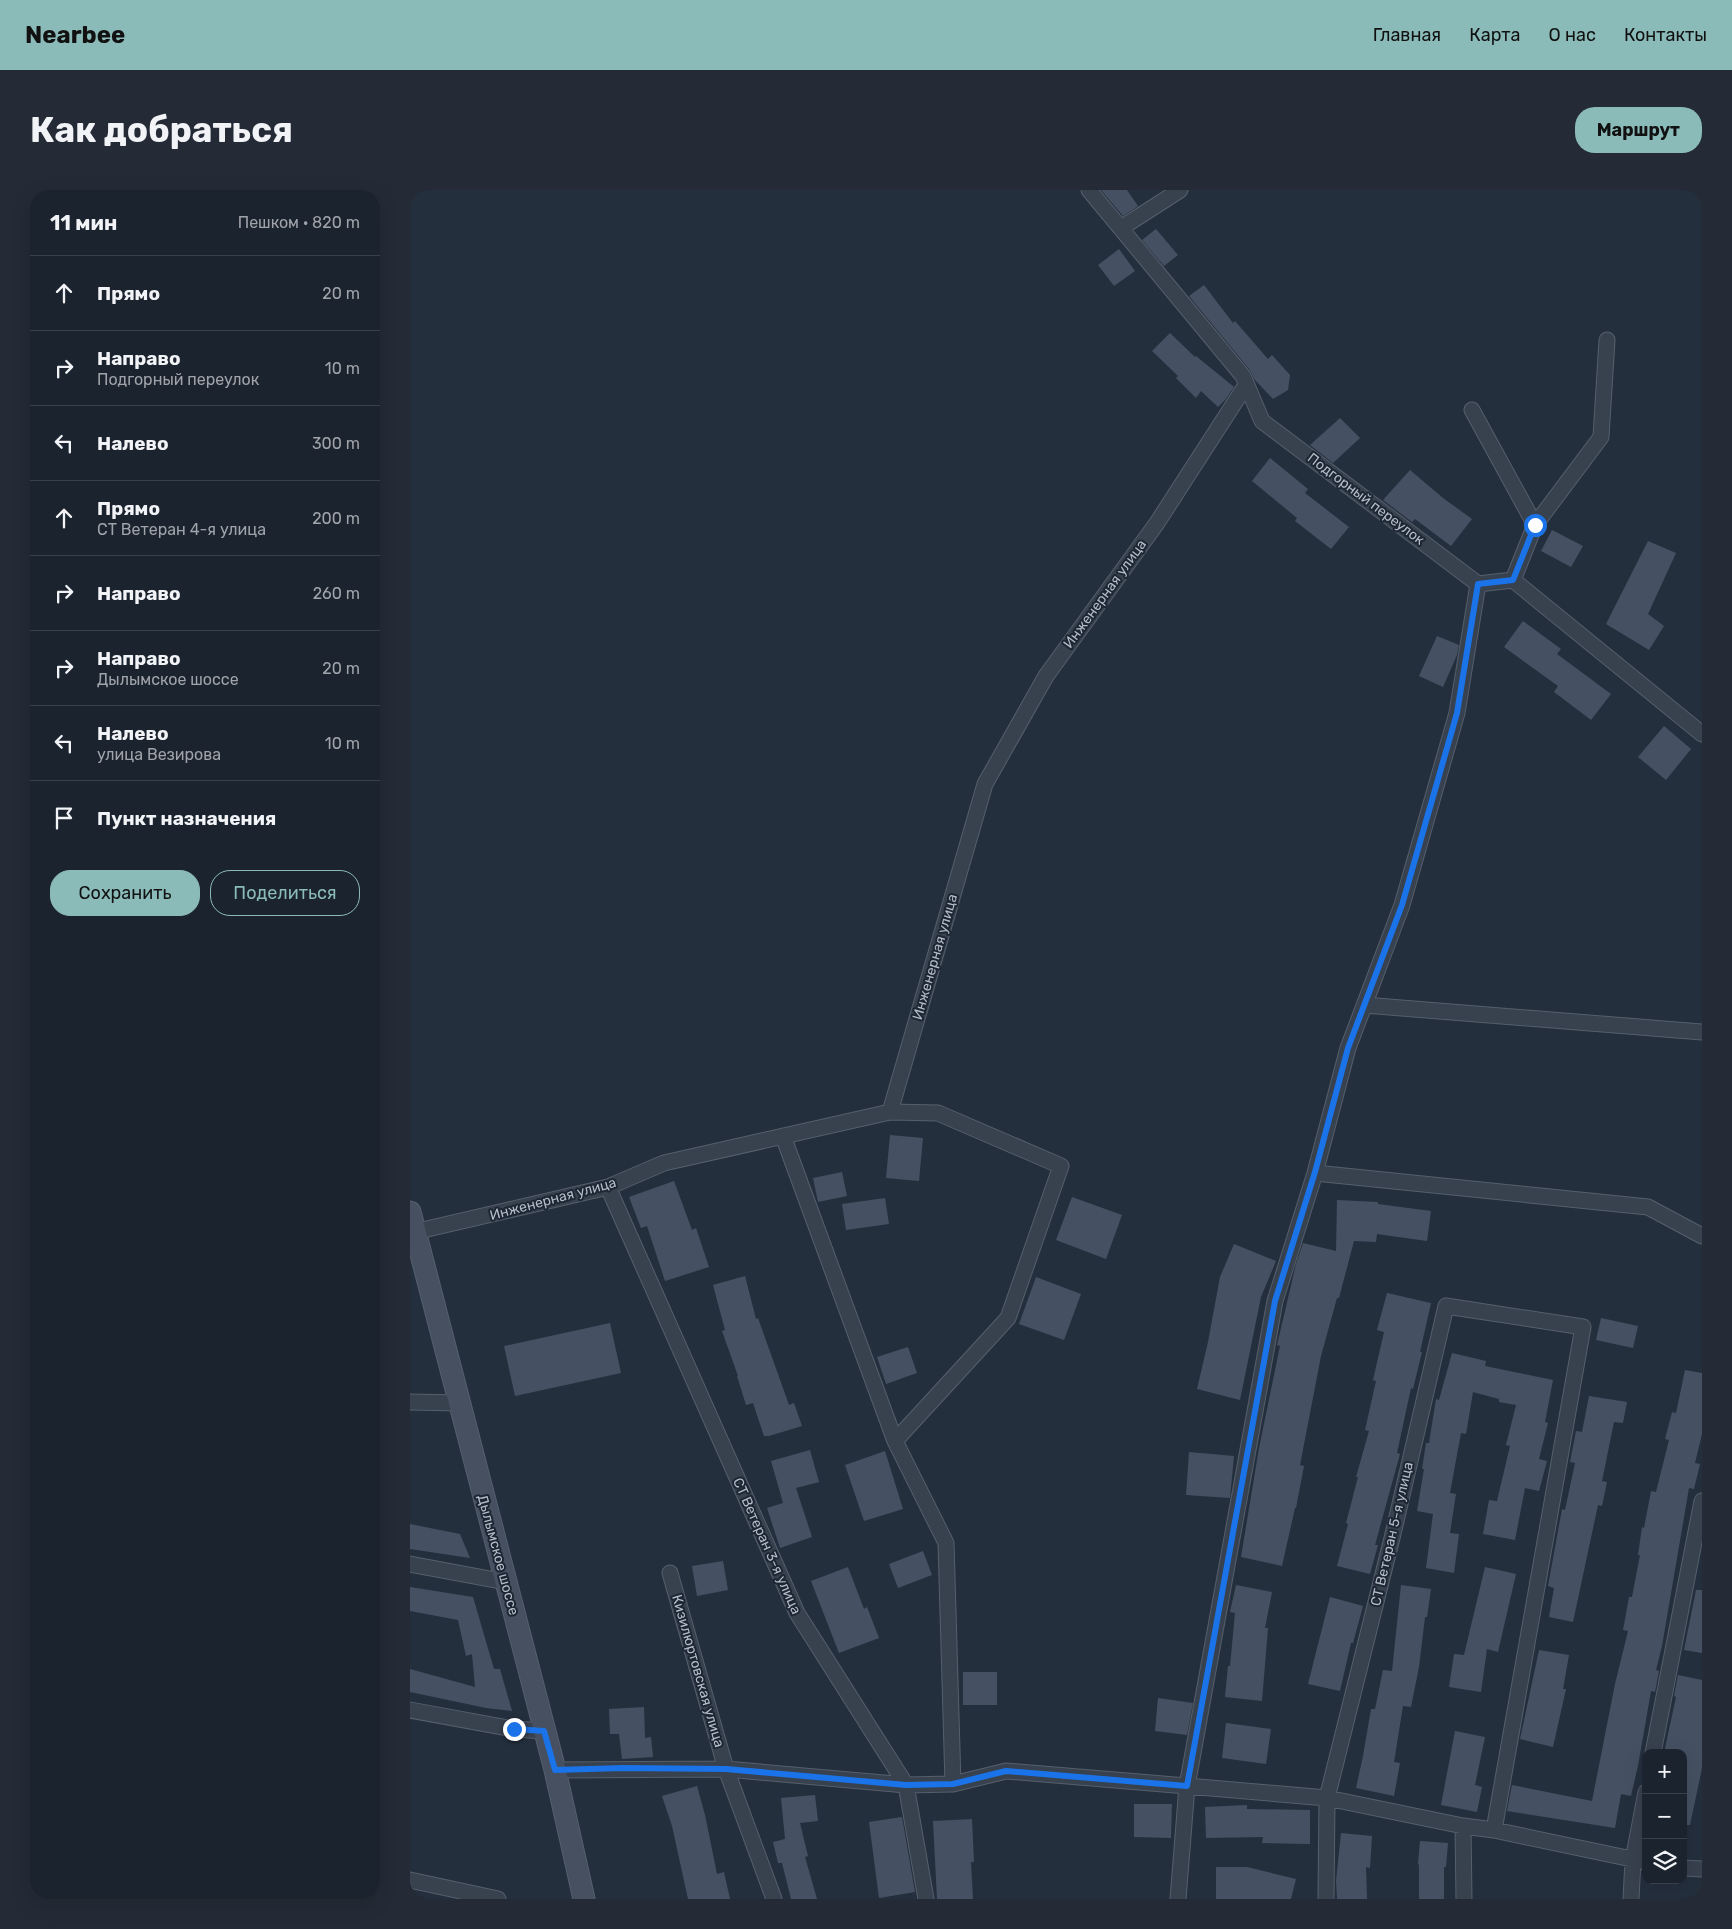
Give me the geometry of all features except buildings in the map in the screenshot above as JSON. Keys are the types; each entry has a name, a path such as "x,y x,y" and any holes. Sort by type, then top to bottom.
{"main road":[{"name":"Дылымское шоссе","path":"410,1212 413,1233 555,1770 584,1899"}],"street":[{"name":"Подгорный переулок","path":"1089,190 1243,376 1262,421 1478,584"},
{"path":"1121,228 1180,190"},
{"path":"1513,580 1535,525 1601,437 1607,340"},
{"name":"Инженерная улица","path":"413,1233 608,1187 664,1163 890,1112 986,784 1046,676 1157,523 1246,385"},
{"path":"1472,410 1535,525"},
{"path":"1178,1899 1187,1786 1275,1301 1315,1172 1348,1048 1402,905 1457,713 1478,584 1513,580 1702,734"},
{"path":"1364,1005 1702,1032"},
{"path":"890,1112 938,1113 1061,1166 1008,1318 895,1441"},
{"path":"783,1136 895,1441 946,1543 953,1784"},
{"path":"1315,1172 1648,1206 1702,1236"},
{"name":"СТ Ветеран 3-я улица","path":"608,1187 796,1613 906,1785 926,1899"},
{"name":"СТ Ветеран 5-я улица","path":"1326,1899 1327,1798 1393,1534 1446,1306 1582,1327 1494,1830"},
{"path":"410,1402 459,1403"},
{"path":"1654,1749 1702,1501"},
{"path":"410,1564 506,1582"},
{"name":"Кизилюртовская улица","path":"670,1573 726,1769 774,1899"},
{"path":"410,1710 514,1729 544,1731"},
{"path":"555,1770 623,1768 726,1769 906,1785 953,1784 1006,1771 1187,1786 1327,1798 1463,1826 1494,1830 1639,1861"},
{"path":"1631,1899 1639,1861 1646,1794"},
{"path":"1463,1826 1464,1899"},
{"path":"1687,1868 1702,1869"},
{"path":"410,1880 498,1899"}],"route":[{"path":"514,1729 544,1731 555,1770 623,1768 726,1769 906,1785 953,1784 1006,1771 1187,1786 1275,1301 1315,1172 1348,1048 1402,905 1457,713 1478,584 1513,580 1535,525"}]}
